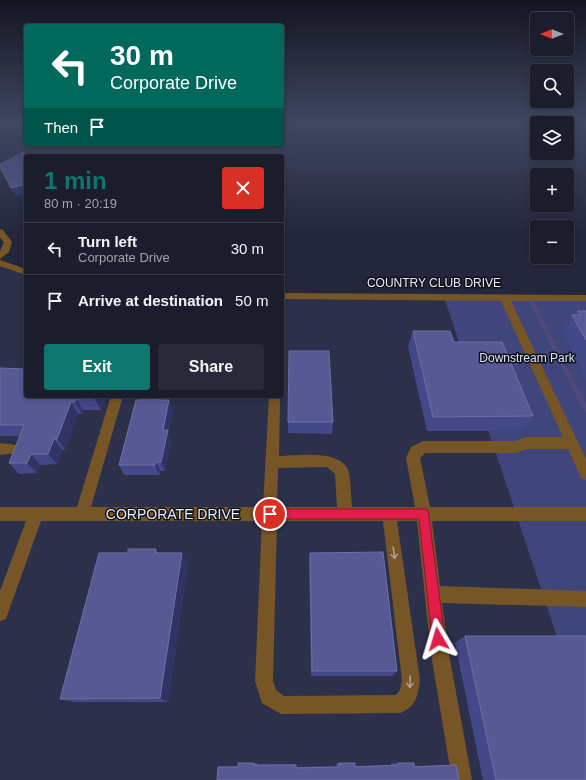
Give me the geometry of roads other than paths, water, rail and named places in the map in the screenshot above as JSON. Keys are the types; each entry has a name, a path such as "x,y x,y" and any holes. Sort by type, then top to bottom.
{"street":[{"path":"0,232 8,242 6,250 0,256"},
{"path":"0,263 24,271"},
{"path":"0,275 11,267"},
{"name":"COUNTRY CLUB DRIVE","path":"284,296 586,298"},
{"path":"504,297 578,448 586,474"},
{"path":"82,514 116,398"},
{"path":"274,399 264,681 269,696 281,705 400,704 409,695 411,680 389,514"},
{"path":"462,780 440,654 424,514 413,458 416,451 423,447 516,447 526,443 578,448"},
{"path":"272,462 328,461 337,466 342,472 345,514"},
{"name":"CORPORATE DRIVE","path":"0,514 586,514"},
{"path":"0,613 3,595 36,514"},
{"path":"432,594 586,599"}],"waterway":[{"path":"529,297 586,410"}],"park label":[{"name":"Downstream Park","path":"527,358"}]}
